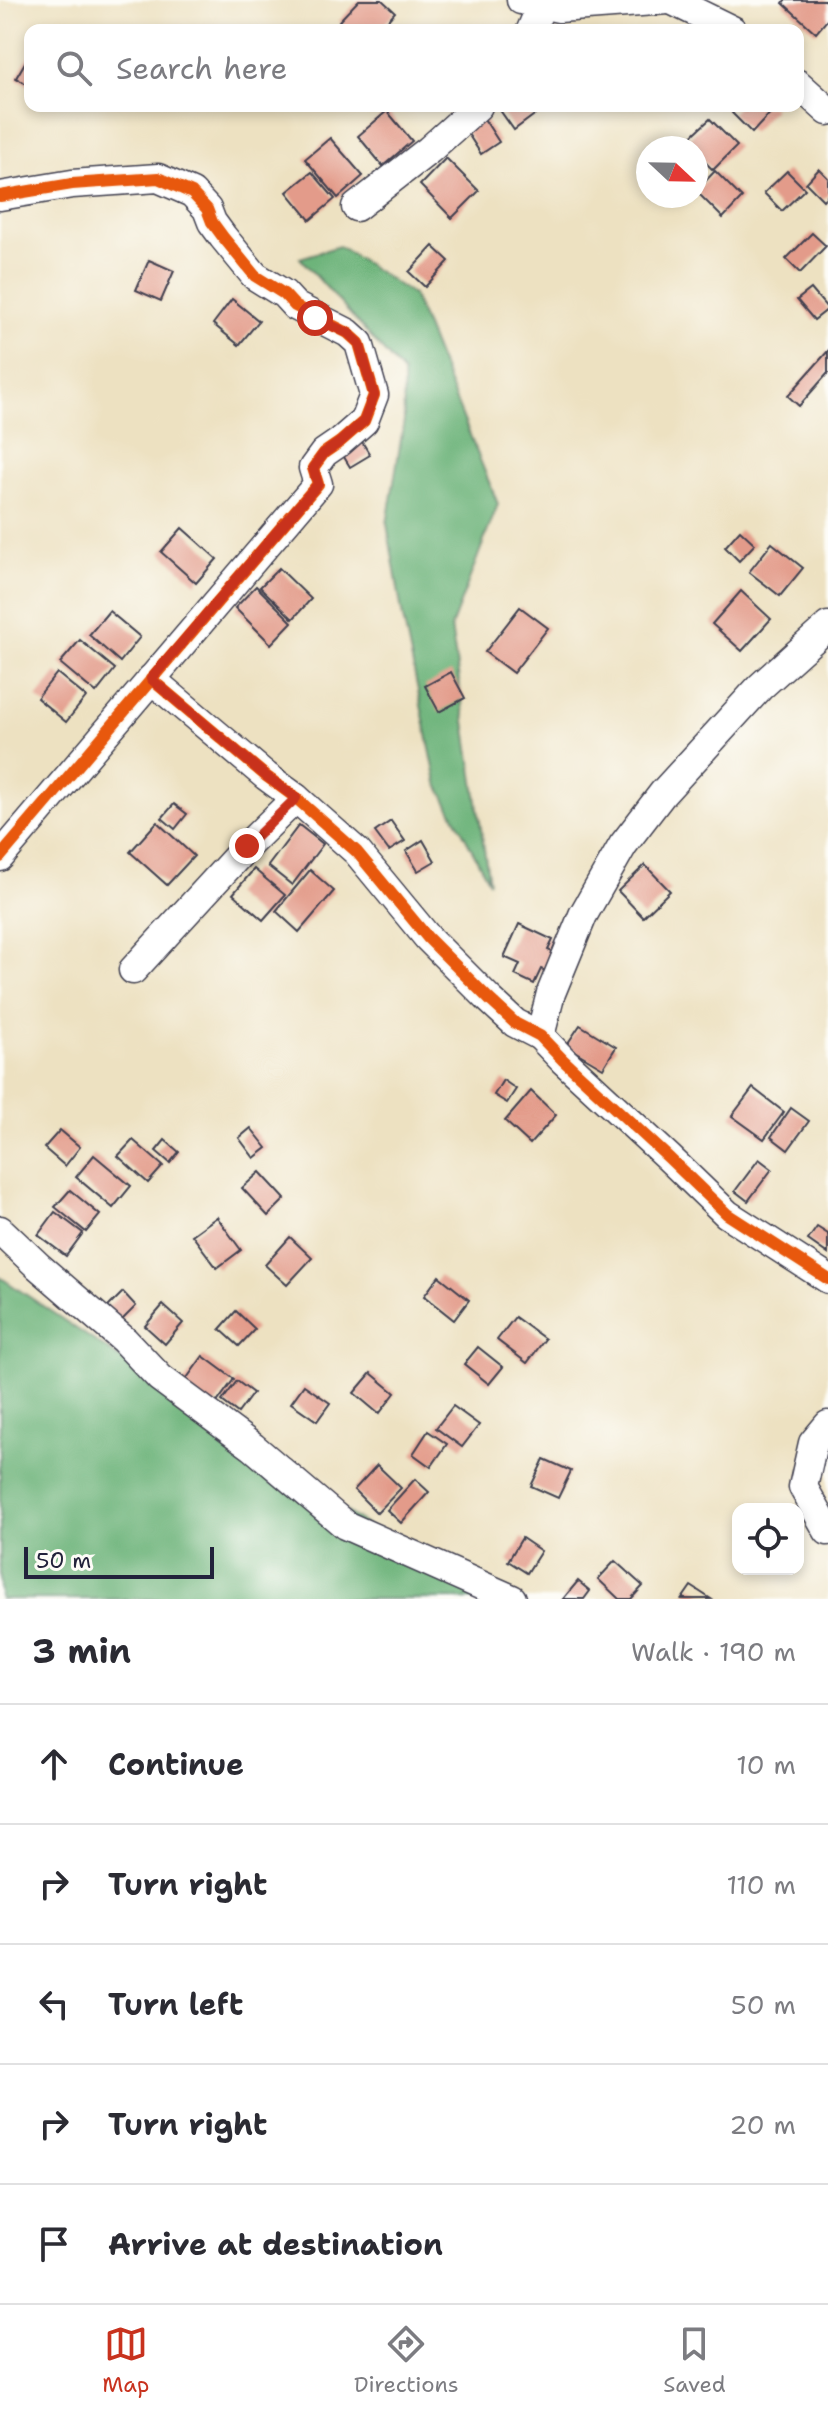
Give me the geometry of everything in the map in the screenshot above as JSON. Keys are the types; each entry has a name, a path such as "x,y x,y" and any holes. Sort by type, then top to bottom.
{"street":[{"path":"531,11 670,0 720,24"},
{"path":"804,89 828,111"},
{"path":"356,207 429,150 471,112"},
{"path":"0,196 72,184 158,178 192,193 255,276 284,294 295,306 348,333 359,343 374,395 364,421 324,453 313,468 318,484 0,857"},
{"path":"540,1036 551,993 583,915 623,845 663,793 760,687 828,626"},
{"path":"151,679 357,852 428,938 489,999 515,1023 540,1036 727,1214 828,1279"},
{"path":"133,970 247,846 296,798"},
{"path":"0,1230 124,1340 160,1378 253,1447 345,1525 512,1599"},
{"path":"828,1425 813,1443 803,1487 828,1531"}],"green space":[{"path":"339,246 413,295 498,504 451,627 489,882 437,783 387,524 404,421 403,373 300,258"},
{"path":"0,1277 406,1552 481,1599 0,1599"}],"building":[{"path":"359,0 382,0 395,12 384,24 342,24 339,21"},
{"path":"785,0 825,0 828,3 828,19 816,33 783,3"},
{"path":"24,64 24,83 16,78"},
{"path":"388,112 412,141 383,166 358,136"},
{"path":"501,112 538,112 514,130"},
{"path":"733,112 771,112 752,133"},
{"path":"481,114 499,142 481,154 463,126"},
{"path":"710,119 737,146 713,170 708,165 708,136 692,136"},
{"path":"330,138 363,176 338,198 305,159"},
{"path":"446,158 479,191 452,218 420,185"},
{"path":"819,169 828,178 828,195 823,200 806,183"},
{"path":"715,171 742,198 723,218 708,203 708,178"},
{"path":"787,171 805,189 782,211 764,193"},
{"path":"312,172 335,199 310,220 287,192"},
{"path":"812,233 826,246 800,273 786,259"},
{"path":"433,246 449,261 425,287 409,272"},
{"path":"149,260 174,271 161,301 136,290"},
{"path":"811,289 828,309 814,320 797,300"},
{"path":"232,299 259,321 239,345 213,324"},
{"path":"828,351 828,373 799,406 788,396"},
{"path":"358,435 370,455 350,467 338,447"},
{"path":"182,528 217,559 196,583 161,552"},
{"path":"740,530 755,544 739,561 725,547"},
{"path":"772,543 803,568 780,596 749,572"},
{"path":"279,568 311,599 293,619 260,587"},
{"path":"256,586 292,622 271,644 235,608"},
{"path":"741,591 771,619 742,651 712,624"},
{"path":"520,607 548,628 513,673 485,652"},
{"path":"109,611 140,637 120,662 89,635"},
{"path":"80,640 115,669 96,693 60,663"},
{"path":"451,672 465,698 439,712 425,686"},
{"path":"57,673 86,697 66,722 37,698"},
{"path":"174,804 187,814 175,829 162,818"},
{"path":"391,821 405,841 389,851 375,832"},
{"path":"157,822 194,856 167,885 130,852"},
{"path":"299,825 323,844 292,885 268,866"},
{"path":"423,840 435,861 418,871 406,851"},
{"path":"645,865 670,891 643,917 618,891"},
{"path":"254,869 285,895 263,920 233,894"},
{"path":"310,870 334,891 299,932 276,911"},
{"path":"519,924 553,940 548,950 557,954 548,972 541,969 534,984 515,975 520,964 504,957"},
{"path":"580,1025 616,1047 603,1068 566,1046"},
{"path":"503,1080 516,1089 507,1103 494,1095"},
{"path":"753,1088 784,1112 764,1139 732,1116"},
{"path":"531,1091 556,1115 530,1144 505,1121"},
{"path":"791,1108 809,1121 788,1150 771,1137"},
{"path":"251,1128 267,1148 254,1158 239,1138"},
{"path":"60,1130 80,1147 65,1166 44,1148"},
{"path":"133,1140 163,1166 148,1183 118,1156"},
{"path":"165,1140 179,1152 170,1163 156,1151"},
{"path":"94,1155 131,1186 113,1208 76,1177"},
{"path":"759,1159 772,1169 748,1201 735,1191"},
{"path":"260,1172 285,1199 268,1216 242,1188"},
{"path":"70,1190 100,1215 86,1232 55,1207"},
{"path":"55,1212 83,1233 66,1256 38,1235"},
{"path":"217,1217 241,1250 217,1268 192,1235"},
{"path":"817,1227 828,1234 828,1254 808,1240"},
{"path":"290,1237 312,1258 287,1285 265,1265"},
{"path":"439,1276 469,1300 454,1320 424,1296"},
{"path":"123,1292 136,1306 121,1321 108,1307"},
{"path":"163,1305 183,1323 165,1344 145,1326"},
{"path":"236,1311 255,1329 239,1346 220,1329"},
{"path":"515,1317 545,1339 527,1363 497,1340"},
{"path":"478,1347 503,1367 489,1384 464,1364"},
{"path":"203,1356 234,1379 213,1408 182,1385"},
{"path":"371,1373 395,1393 379,1414 354,1393"},
{"path":"237,1381 253,1393 238,1413 222,1401"},
{"path":"304,1385 330,1403 317,1421 291,1403"},
{"path":"453,1406 479,1425 462,1447 436,1428"},
{"path":"428,1431 447,1444 431,1467 413,1454"},
{"path":"544,1459 571,1471 558,1498 531,1486"},
{"path":"377,1465 401,1488 377,1513 354,1490"},
{"path":"415,1479 429,1492 401,1523 387,1510"},
{"path":"522,1538 541,1551 527,1573 508,1561"},
{"path":"615,1561 643,1586 631,1599 619,1599 598,1579"},
{"path":"578,1581 590,1591 584,1599 563,1599"},
{"path":"691,1586 711,1599 682,1599"}],"cycle path":[{"path":"0,196 72,184 158,178 192,193 255,276 284,294 295,306 348,333 359,343 374,395 364,421 324,453 313,468 318,484 0,857"},
{"path":"151,679 357,852 428,938 489,999 515,1023 540,1036 727,1214 828,1279"}],"route":[{"path":"247,846 296,798 151,679 318,484 313,468 324,453 364,421 374,395 359,343 348,333 315,318"}]}
